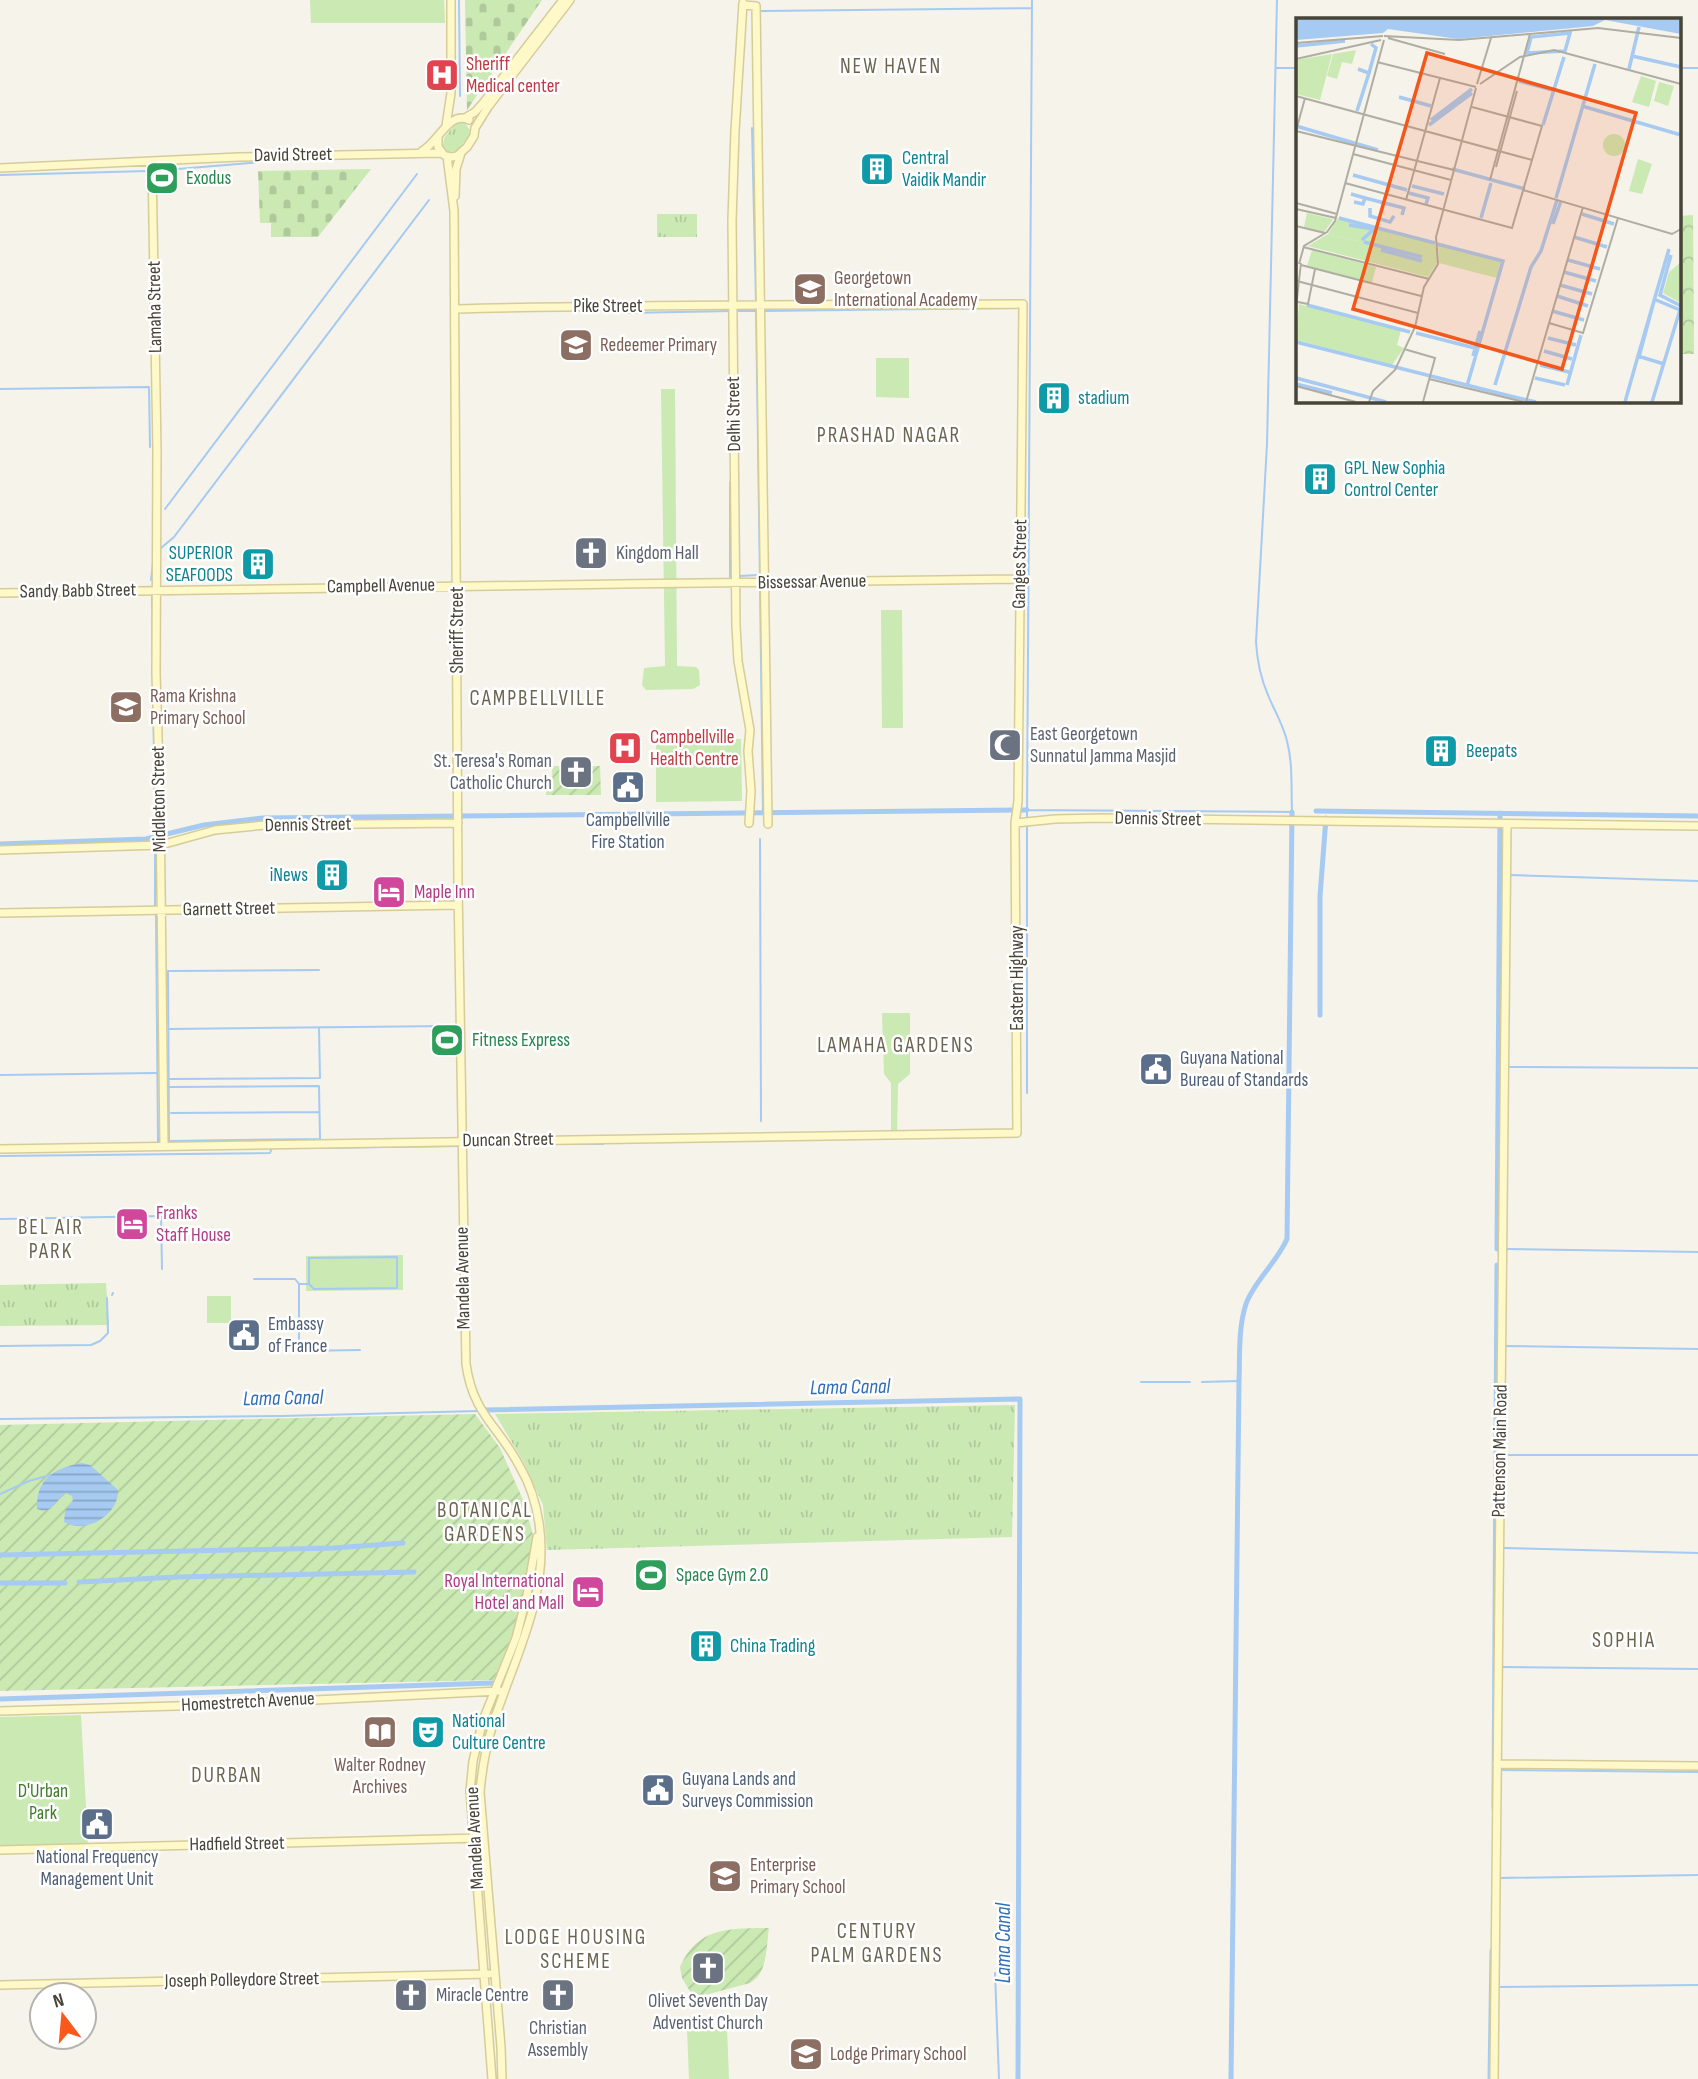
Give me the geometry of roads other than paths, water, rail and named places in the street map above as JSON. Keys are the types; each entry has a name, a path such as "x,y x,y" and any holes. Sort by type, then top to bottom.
{"street":[{"path":"419,153 438,139 446,126 450,101 450,0"},
{"path":"438,139 438,147 444,155 454,157 461,153 472,140 486,105 563,0"},
{"path":"446,126 486,105 570,0"},
{"name":"Delhi Street","path":"749,822 750,730 738,661 735,583 732,207 743,2 756,10 761,583 768,824"},
{"path":"450,101 454,110 475,128"},
{"name":"David Street","path":"0,168 152,168 239,156 419,153 444,155"},
{"name":"Sheriff Street","path":"461,153 456,169 454,203 462,1144"},
{"name":"Sheriff Street","path":"444,155 454,203"},
{"name":"Lamaha Street","path":"152,168 157,452"},
{"name":"Pike Street","path":"455,309 603,305 759,308 1023,304"},
{"name":"Ganges Street","path":"1021,822 1018,801 1023,304"},
{"name":"Middleton Street","path":"157,452 158,841 164,1146"},
{"name":"Bissessar Avenue","path":"605,585 1020,579"},
{"name":"Campbell Avenue","path":"157,589 457,584 605,585"},
{"name":"Sandy Babb Street","path":"0,593 157,589"},
{"name":"Dennis Street","path":"1021,822 1103,818 1507,824"},
{"name":"Eastern Highway","path":"1017,1133 1021,822"},
{"name":"Dennis Street","path":"158,841 215,830 265,825 458,823"},
{"path":"1507,824 1698,826"},
{"name":"Pattenson Main Road","path":"1494,2079 1507,824"},
{"path":"0,850 158,841"},
{"name":"Garnett Street","path":"0,913 458,905"},
{"name":"Duncan Street","path":"0,1149 462,1144 1017,1133"},
{"name":"Mandela Avenue","path":"462,1144 466,1364 469,1384 486,1419 519,1464 532,1493 539,1523 542,1557 526,1637 493,1724 483,1763 480,1792 502,2079"},
{"name":"Mandela Avenue","path":"492,2079 470,1791 473,1761 483,1720 516,1638 539,1523"},
{"name":"Homestretch Avenue","path":"0,1711 505,1691"},
{"path":"1497,1764 1698,1766"},
{"name":"Hadfield Street","path":"0,1850 484,1838"},
{"name":"Joseph Polleydore Street","path":"0,1985 494,1974"}],"water":[{"path":"82,1463 90,1465 118,1490 117,1499 107,1515 82,1526 64,1522 65,1511 73,1500 72,1496 66,1493 47,1510 37,1509 37,1499 43,1483 55,1472"}],"waterway":[{"path":"459,0 460,96"},
{"path":"1027,819 1032,0"},
{"path":"1028,810 1292,812 1289,750 1263,682 1256,642 1267,444 1277,0"},
{"path":"760,11 1031,8"},
{"path":"1276,68 1296,68"},
{"path":"1680,68 1698,68"},
{"path":"752,128 756,301"},
{"path":"154,171 261,162"},
{"path":"0,175 148,171"},
{"path":"165,509 417,174"},
{"path":"161,548 174,537 429,200"},
{"path":"756,306 760,581"},
{"path":"762,311 1013,308"},
{"path":"625,313 732,311"},
{"path":"737,311 756,311"},
{"path":"0,389 149,387 150,447"},
{"path":"730,482 730,577 734,577"},
{"path":"151,580 154,554"},
{"path":"740,576 759,575"},
{"path":"760,586 763,813"},
{"path":"152,596 153,659"},
{"path":"153,682 155,841"},
{"path":"0,844 146,839 204,825 263,818 1027,810"},
{"path":"1316,811 1698,816"},
{"path":"1231,2079 1240,1342 1243,1313 1249,1296 1287,1239 1292,812"},
{"path":"1497,1249 1500,813"},
{"path":"1320,1015 1320,896 1326,818"},
{"path":"1027,825 1027,1093"},
{"path":"760,839 761,1121"},
{"path":"155,847 155,908"},
{"path":"1510,875 1698,881"},
{"path":"156,913 158,1142"},
{"path":"169,1087 319,1086 320,1139 169,1141 168,971 319,970"},
{"path":"170,1029 449,1026"},
{"path":"170,1079 320,1078 319,1028"},
{"path":"1507,1067 1698,1068"},
{"path":"0,1075 156,1073"},
{"path":"171,1113 319,1112"},
{"path":"522,1144 603,1144"},
{"path":"466,1145 492,1145"},
{"path":"312,1148 461,1146"},
{"path":"0,1156 270,1153 272,1148"},
{"path":"0,1219 161,1216 162,1269"},
{"path":"1506,1249 1698,1252"},
{"path":"254,1279 295,1279 299,1284 309,1284 309,1258 397,1257 397,1288 314,1289 309,1284"},
{"path":"1494,1808 1497,1265"},
{"path":"299,1284 299,1351 360,1350"},
{"path":"0,1346 91,1345 100,1341 108,1333 107,1298"},
{"path":"1503,1346 1698,1349"},
{"path":"1202,1382 1239,1381"},
{"path":"1141,1382 1190,1382"},
{"name":"Lama Canal","path":"486,1410 1020,1399 1018,2079"},
{"name":"Lama Canal","path":"0,1419 478,1411"},
{"path":"1503,1455 1698,1455"},
{"path":"0,1494 50,1475"},
{"path":"0,1555 333,1548 403,1543"},
{"path":"1503,1548 1698,1553"},
{"path":"79,1582 414,1572"},
{"path":"0,1583 65,1583"},
{"path":"1500,1667 1698,1669"},
{"path":"0,1699 493,1683"},
{"path":"1500,1770 1698,1772"},
{"path":"1500,1878 1698,1875"},
{"path":"1490,2079 1492,1951"},
{"path":"995,1973 999,2079"},
{"path":"1496,1987 1698,1985"}],"place":[{"name":"Sheriff Medical center","path":"442,75"},
{"name":"Central Vaidik Mandir","path":"877,169"},
{"name":"Exodus","path":"162,178"},
{"name":"Georgetown International Academy","path":"810,289"},
{"name":"Redeemer Primary","path":"576,345"},
{"name":"stadium","path":"1054,398"},
{"name":"GPL New Sophia Control Center","path":"1320,479"},
{"name":"Kingdom Hall","path":"591,553"},
{"name":"SUPERIOR SEAFOODS","path":"258,564"},
{"name":"Rama Krishna Primary School","path":"126,707"},
{"name":"East Georgetown Sunnatul Jamma Masjid","path":"1005,745"},
{"name":"Campbellville Health Centre","path":"625,748"},
{"name":"Beepats","path":"1441,751"},
{"name":"St. Teresa's Roman Catholic Church","path":"576,772"},
{"name":"Campbellville Fire Station","path":"628,787"},
{"name":"iNews","path":"332,875"},
{"name":"Maple Inn","path":"389,892"},
{"name":"Fitness Express","path":"447,1040"},
{"name":"Guyana National Bureau of Standards","path":"1156,1069"},
{"name":"Franks Staff House","path":"132,1224"},
{"name":"Embassy of France","path":"244,1335"},
{"name":"Space Gym 2.0","path":"651,1575"},
{"name":"Royal International Hotel and Mall","path":"588,1592"},
{"name":"China Trading","path":"706,1646"},
{"name":"Walter Rodney Archives","path":"380,1732"},
{"name":"National Culture Centre","path":"428,1732"},
{"name":"Guyana Lands and Surveys Commission","path":"658,1790"},
{"name":"National Frequency Management Unit","path":"97,1824"},
{"name":"Enterprise Primary School","path":"725,1876"},
{"name":"Olivet Seventh Day Adventist Church","path":"708,1968"},
{"name":"Miracle Centre","path":"411,1995"},
{"name":"Christian Assembly","path":"558,1995"},
{"name":"Lodge Primary School","path":"806,2054"}],"district":[{"name":"NEW HAVEN","path":"891,66"},
{"name":"PRASHAD NAGAR","path":"889,435"},
{"name":"CAMPBELLVILLE","path":"538,698"},
{"name":"LAMAHA GARDENS","path":"896,1045"},
{"name":"BEL AIR PARK","path":"51,1239"},
{"name":"BOTANICAL GARDENS","path":"485,1522"},
{"name":"SOPHIA","path":"1624,1640"},
{"name":"DURBAN","path":"227,1775"},
{"name":"CENTURY PALM GARDENS","path":"877,1943"},
{"name":"LODGE HOUSING SCHEME","path":"576,1949"}],"park label":[{"name":"D'Urban Park","path":"43,1802"}]}
